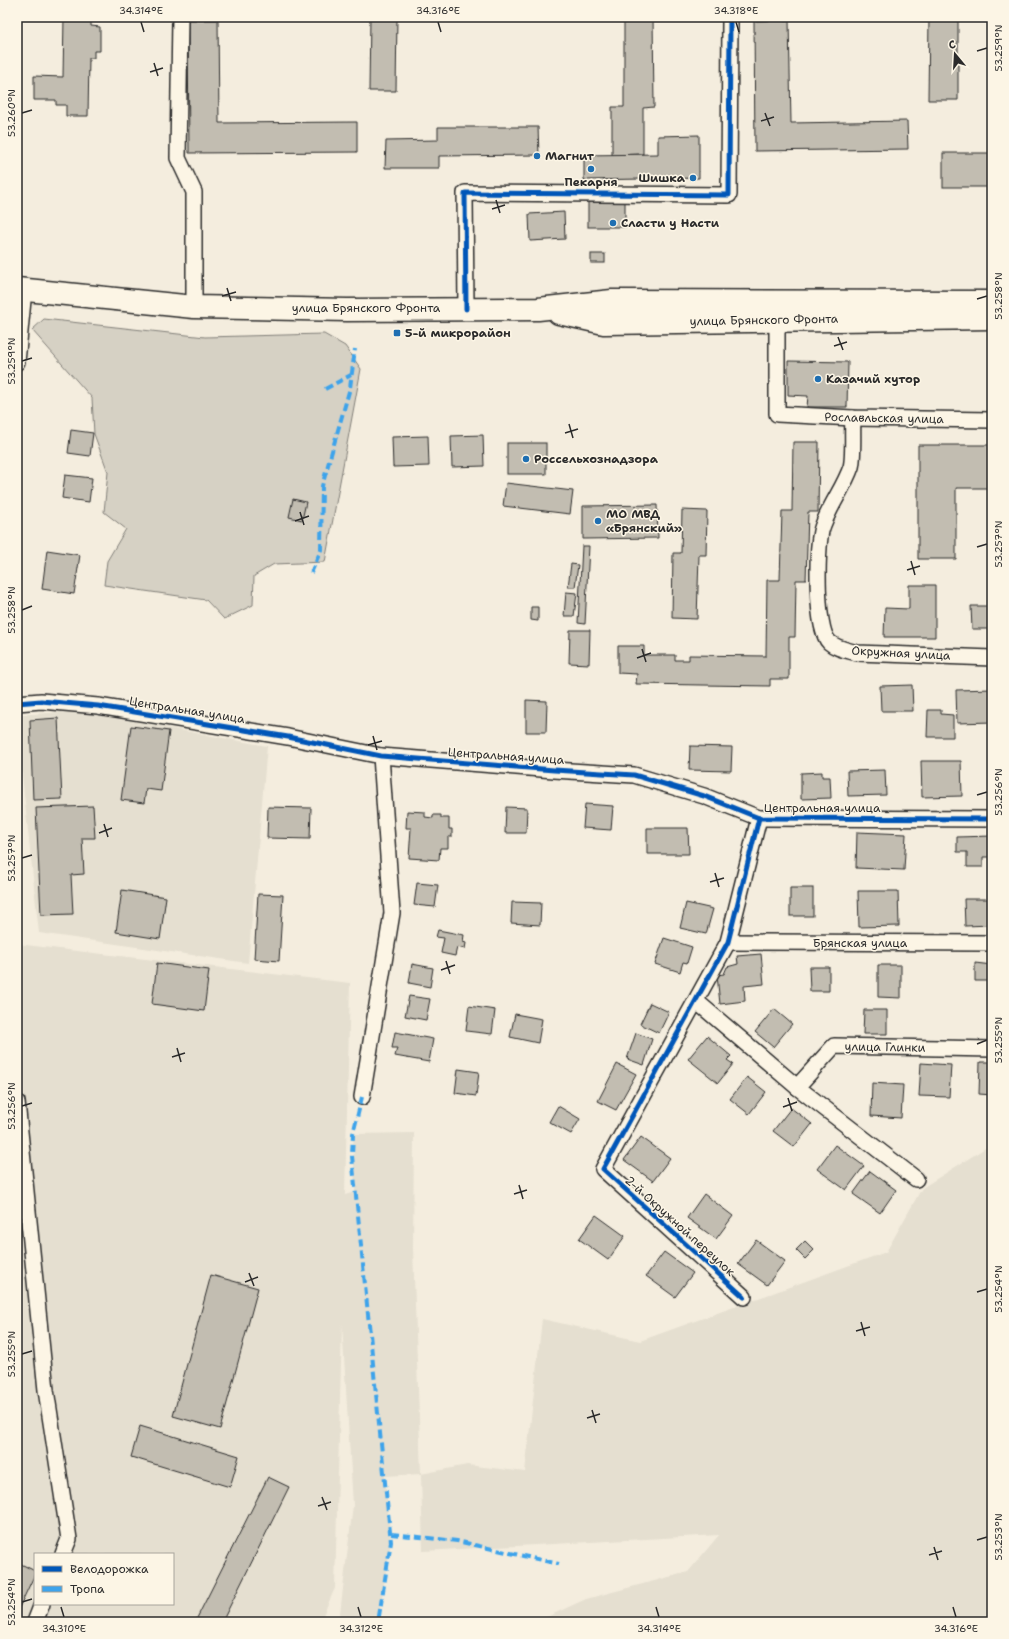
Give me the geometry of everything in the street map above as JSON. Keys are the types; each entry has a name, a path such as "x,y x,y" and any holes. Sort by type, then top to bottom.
{"main road":[{"name":"улица Брянского Фронта","path":"20,289 194,307 347,310 538,309 612,301 777,311 992,318"},
{"name":"улица Брянского Фронта","path":"777,311 992,302"}],"street":[{"path":"180,17 178,158 194,192 194,307"},
{"path":"466,309 465,193 729,195 730,17"},
{"path":"17,362 20,289"},
{"name":"Рославльская улица","path":"777,311 777,414 853,418 992,420"},
{"name":"Окружная улица","path":"853,418 851,467 826,517 821,531 817,580 821,619 828,641 838,648 857,653 992,658"},
{"name":"Центральная улица","path":"17,703 42,701 98,706 288,737 381,756 634,775 704,796 759,818 992,819"},
{"path":"362,1097 392,914 381,756"},
{"path":"759,818 728,942 696,1001 797,1087 916,1179"},
{"name":"Брянская улица","path":"728,942 992,943"},
{"name":"2-й Окружной переулок","path":"696,1001 603,1169 744,1297"},
{"name":"улица Глинки","path":"797,1087 834,1046 992,1049"},
{"path":"17,1102 46,1390 69,1539 63,1553"},
{"path":"35,1622 42,1605"}],"shaded area":[{"path":"44,319 205,337 324,334 345,346 361,369 325,562 274,564 254,576 253,605 224,619 206,600 104,585 107,561 126,529 104,512 108,472 94,434 92,398 32,330"},
{"path":"77,711 267,746 248,963 39,933 17,728 17,715"},
{"path":"17,944 350,983 345,1195 355,1192 353,1134 414,1133 413,1248 421,1474 385,1476 391,1542 378,1622 339,1622 353,1505 342,1324 335,1588 320,1622 17,1622"},
{"path":"992,1146 992,1622 536,1622 586,1599 688,1572 719,1535 423,1551 421,1474 467,1465 525,1472 542,1319 640,1341 886,1252 922,1188 987,1147"}],"building":[{"path":"64,17 91,17 91,26 100,27 100,51 94,51 94,58 89,58 88,116 66,116 66,105 56,105 56,100 34,100 34,76 63,77"},
{"path":"370,17 397,17 396,91 369,91"},
{"path":"624,17 653,17 654,107 643,108 643,154 612,155 612,107 624,107"},
{"path":"929,17 958,17 958,100 928,100"},
{"path":"188,20 218,20 219,123 357,122 357,152 189,153"},
{"path":"789,20 791,123 907,121 908,149 755,151 754,21"},
{"path":"438,127 538,127 539,155 439,156 439,168 385,168 386,141 438,140"},
{"path":"699,135 699,178 584,180 584,155 658,154 658,136"},
{"path":"943,153 992,153 992,187 943,187"},
{"path":"588,202 625,202 625,227 588,227"},
{"path":"564,212 565,239 530,241 529,214"},
{"path":"591,254 605,254 605,263 591,263"},
{"name":"Казачий хутор","path":"788,361 848,362 847,407 807,407 808,396 788,395"},
{"path":"71,430 93,433 90,456 68,453"},
{"path":"483,435 484,466 452,467 451,436"},
{"path":"428,436 429,466 393,467 392,437"},
{"path":"793,442 819,442 818,512 808,512 806,580 796,580 795,637 789,637 789,679 770,679 770,686 636,684 637,674 618,673 618,646 644,646 644,655 675,655 675,660 689,660 689,655 766,656 767,580 780,580 782,511 792,511"},
{"name":"Россельхознадзора","path":"507,443 546,443 546,474 507,474"},
{"path":"918,445 992,445 992,488 956,488 956,559 918,559"},
{"path":"65,475 92,478 89,502 62,498"},
{"path":"506,483 573,491 570,514 503,506"},
{"path":"293,499 306,502 302,520 289,517"},
{"path":"657,505 658,538 583,539 583,506"},
{"path":"682,510 707,511 706,555 699,555 697,619 672,618 673,553 681,553"},
{"path":"582,546 589,546 585,624 578,623"},
{"path":"47,550 80,555 74,594 42,589"},
{"path":"571,564 578,565 575,587 568,587"},
{"path":"909,585 935,585 935,637 884,637 885,608 909,609"},
{"path":"566,592 577,593 574,616 564,616"},
{"path":"971,606 992,606 992,629 972,629"},
{"path":"531,607 538,607 538,621 531,620"},
{"path":"570,630 590,630 589,664 569,663"},
{"path":"912,685 913,711 881,711 880,686"},
{"path":"992,689 992,722 957,723 956,690"},
{"path":"526,700 547,701 546,732 526,732"},
{"path":"928,710 941,710 941,714 953,715 953,737 927,737"},
{"path":"58,718 62,799 33,800 30,720"},
{"path":"131,726 169,731 161,791 146,789 144,803 121,800"},
{"path":"690,746 732,747 731,771 689,770"},
{"path":"921,761 961,761 962,796 922,797"},
{"path":"885,770 886,795 848,796 847,771"},
{"path":"822,772 822,777 830,777 831,798 801,799 801,773"},
{"path":"585,804 613,806 611,830 583,828"},
{"path":"93,806 95,838 82,838 84,874 71,875 73,914 41,915 36,808"},
{"path":"268,807 311,808 310,839 267,838"},
{"path":"506,807 527,808 526,833 505,833"},
{"path":"407,811 425,812 425,817 433,818 433,815 441,815 441,818 449,818 449,829 452,829 452,837 448,837 448,848 440,848 439,860 409,858 411,828 406,828"},
{"path":"647,828 688,828 689,854 647,854"},
{"path":"857,832 906,834 904,870 856,868"},
{"path":"992,836 992,857 983,857 983,867 967,867 967,852 957,852 957,837"},
{"path":"417,883 438,885 435,907 414,905"},
{"path":"790,888 813,888 813,916 790,916"},
{"path":"122,890 166,897 160,939 116,932"},
{"path":"858,891 898,891 899,926 859,927"},
{"path":"258,894 283,895 279,961 254,959"},
{"path":"964,899 992,899 992,925 965,926"},
{"path":"512,902 541,903 540,925 511,923"},
{"path":"686,903 713,909 706,934 680,928"},
{"path":"438,930 464,935 463,942 466,943 465,949 457,947 455,956 441,953 444,938 436,937"},
{"path":"664,938 692,947 687,963 683,962 680,972 655,964"},
{"path":"761,954 764,984 744,986 745,1001 720,1004 717,975 724,974 727,967 738,964 737,956"},
{"path":"157,963 209,970 204,1011 152,1004"},
{"path":"975,963 992,965 992,981 975,981"},
{"path":"412,964 433,968 430,987 409,983"},
{"path":"878,965 901,965 901,998 878,997"},
{"path":"809,967 829,967 829,991 810,991"},
{"path":"409,996 430,999 426,1020 405,1016"},
{"path":"650,1003 669,1012 659,1033 640,1024"},
{"path":"469,1006 495,1010 492,1034 466,1031"},
{"path":"774,1009 792,1024 773,1047 755,1032"},
{"path":"864,1010 887,1010 887,1034 863,1034"},
{"path":"515,1014 542,1019 538,1043 510,1037"},
{"path":"395,1032 433,1039 429,1062 395,1056 397,1048 392,1048"},
{"path":"636,1033 652,1039 644,1065 627,1059"},
{"path":"707,1036 731,1056 727,1060 733,1064 718,1083 688,1059"},
{"path":"980,1062 992,1062 992,1095 979,1094"},
{"path":"921,1063 951,1065 949,1097 919,1096"},
{"path":"617,1064 636,1074 616,1110 598,1101"},
{"path":"458,1069 479,1072 476,1096 455,1093"},
{"path":"747,1077 766,1092 749,1114 730,1099"},
{"path":"872,1083 903,1085 901,1118 871,1116"},
{"path":"558,1106 580,1119 571,1134 549,1122"},
{"path":"791,1108 812,1124 794,1147 773,1131"},
{"path":"641,1137 670,1158 653,1181 624,1160"},
{"path":"835,1145 864,1166 846,1190 817,1169"},
{"path":"870,1171 896,1190 880,1213 853,1194"},
{"path":"704,1194 733,1216 716,1239 687,1218"},
{"path":"596,1215 625,1236 608,1260 579,1239"},
{"path":"756,1240 785,1261 767,1285 738,1264"},
{"path":"805,1241 814,1250 805,1259 796,1250"},
{"path":"664,1252 693,1273 675,1297 646,1276"},
{"path":"211,1275 258,1288 220,1429 173,1416"},
{"path":"140,1426 239,1456 230,1487 131,1457"},
{"path":"268,1477 289,1487 222,1622 195,1622"},
{"path":"17,1562 34,1570 34,1576 17,1612"}],"marked path":[{"path":"311,573 321,550 322,486 350,388 355,349"},
{"path":"325,389 351,375"},
{"path":"362,1097 353,1134 352,1156 391,1542 378,1622"},
{"path":"391,1534 457,1541 559,1564"}],"cycle path":[{"path":"466,309 465,193 729,195 730,17"},
{"path":"17,703 41,701 98,706 288,737 381,756 634,775 704,796 759,818 992,819"},
{"path":"744,1297 603,1169 728,942 759,818"}],"place":[{"name":"Магнит","path":"537,156"},
{"name":"Пекарня","path":"591,169"},
{"name":"Шишка","path":"693,178"},
{"name":"Сласти у Насти","path":"613,223"},
{"name":"5-й микрорайон","path":"397,333"},
{"name":"Казачий хутор","path":"818,379"},
{"name":"Россельхознадзора","path":"526,459"},
{"name":"МО МВД «Брянский»","path":"598,521"}]}
